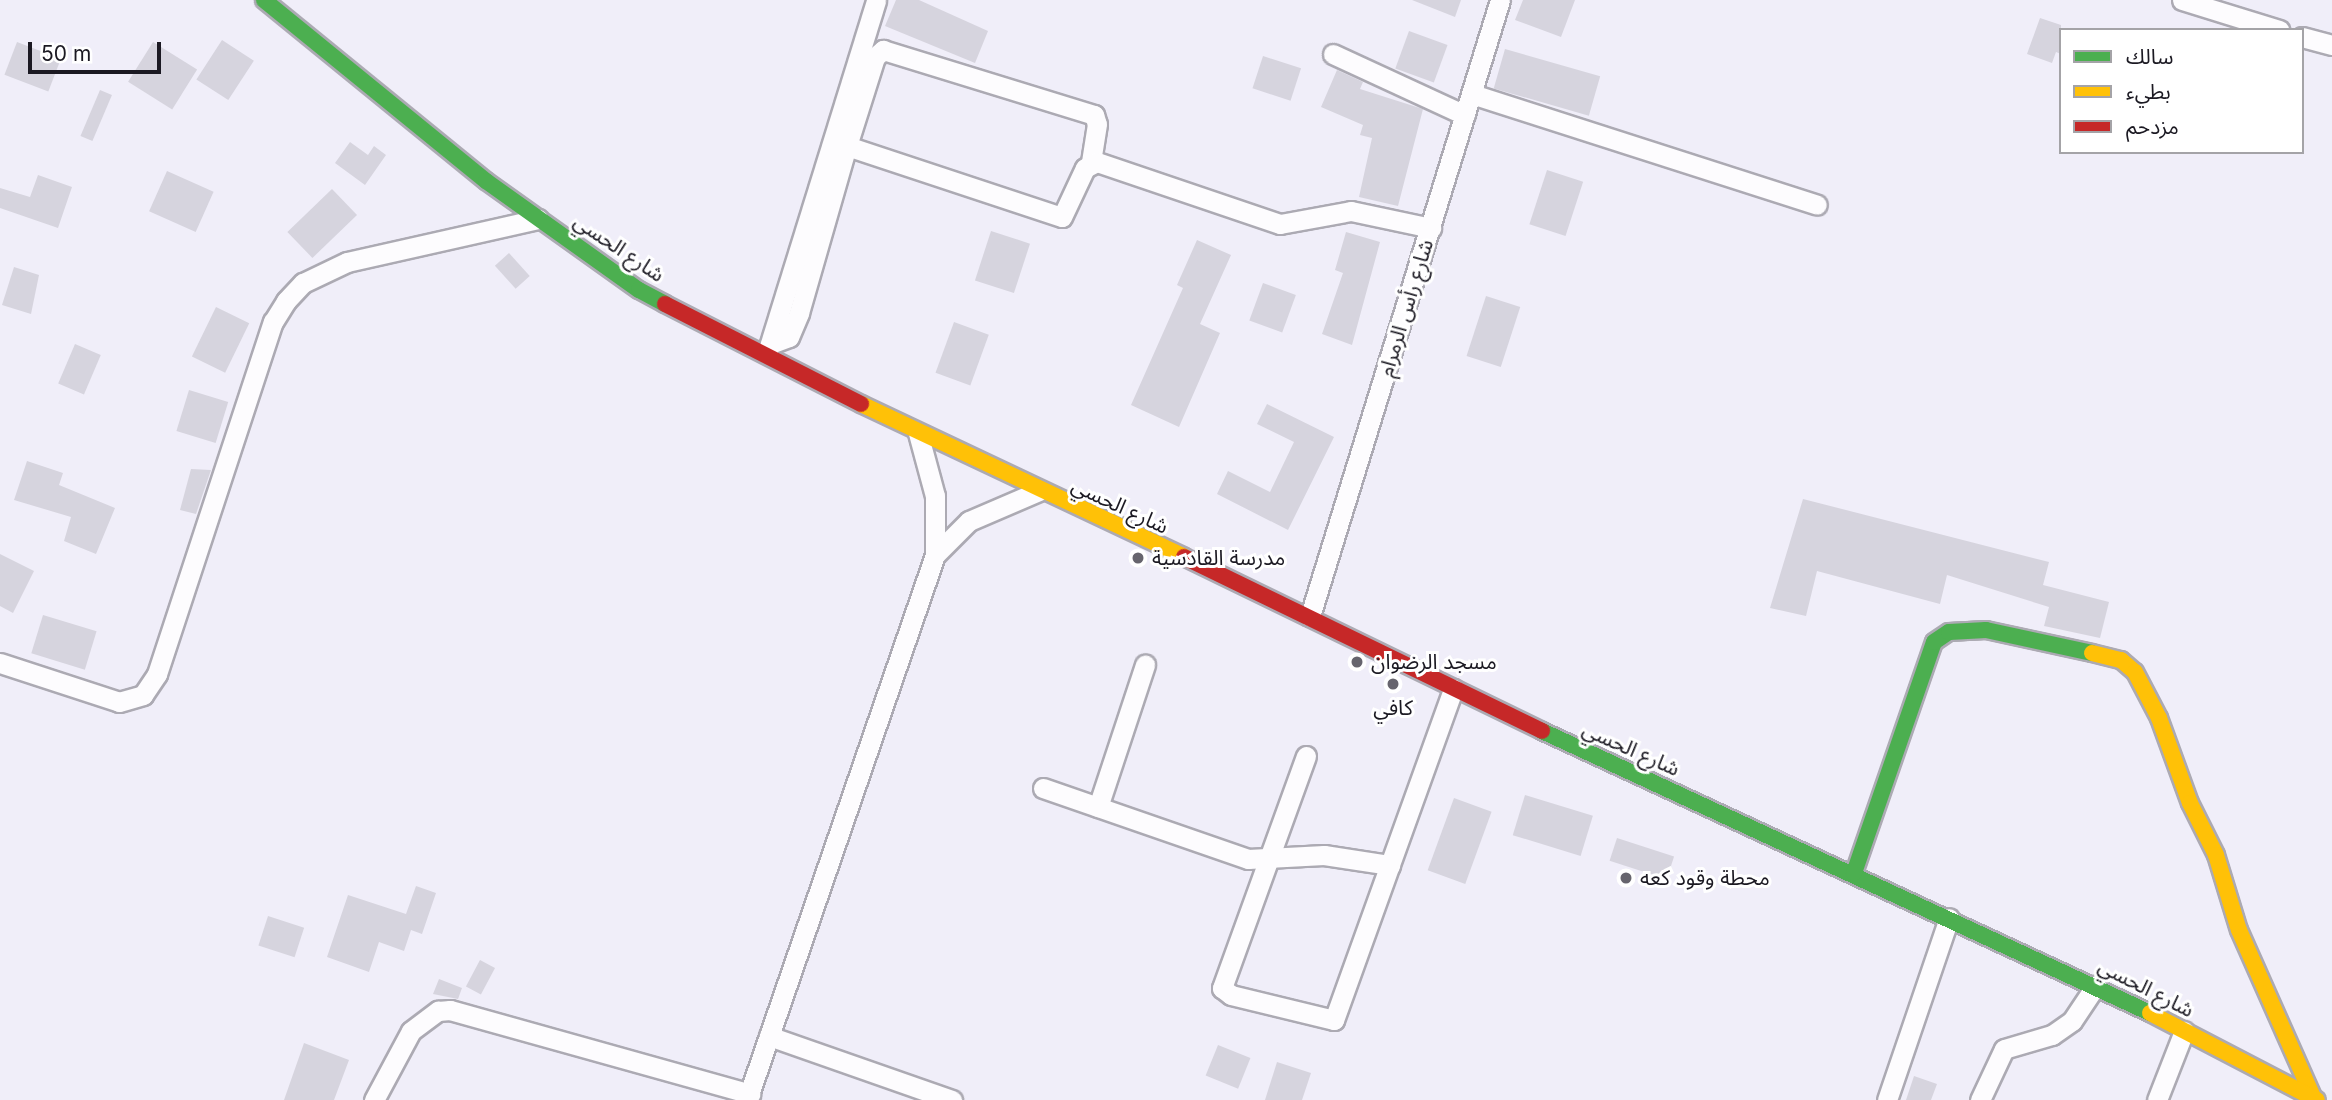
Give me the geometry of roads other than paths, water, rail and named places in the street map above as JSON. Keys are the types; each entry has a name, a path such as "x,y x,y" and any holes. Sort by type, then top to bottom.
{"street":[{"name":"شارع الحسي","path":"264,0 538,219 639,290 768,350 918,433 1038,491 1310,616 1453,689 2096,985 2315,1099"},
{"path":"768,350 789,337 799,313 847,146 876,0"},
{"name":"شارع رأس الرمرام","path":"1310,616 1500,0"},
{"path":"2182,0 2273,28"},
{"path":"2304,38 2332,45"},
{"path":"768,350 858,89 875,57 883,50 1075,108 1094,115 1097,124 1091,162 1062,217 847,146"},
{"path":"1333,54 1465,115"},
{"path":"1472,93 1818,205"},
{"path":"1091,162 1280,224 1351,211 1431,228"},
{"path":"0,663 119,702 144,695 157,674 269,334 286,301 303,284 347,262 538,219"},
{"path":"374,1100 411,1031 438,1011 450,1010 748,1097 935,555 935,496 918,433"},
{"path":"935,555 969,521 1038,491"},
{"path":"1854,873 1934,642 1949,632 1986,630 2120,660 2135,671 2159,718 2190,803 2216,855 2239,930 2315,1099"},
{"path":"1098,807 1145,666"},
{"path":"1307,756 1222,988 1231,995 1329,1020 1337,1016 1453,689"},
{"path":"1043,788 1248,859 1324,855 1390,865"},
{"path":"1887,1100 1949,918"},
{"path":"1980,1100 2004,1049 2052,1035 2072,1021 2096,985"},
{"path":"2157,1100 2184,1031"},
{"path":"769,1036 952,1100"}],"place":[{"name":"مدرسة القادسية","path":"1138,558"},
{"name":"مسجد الرضوان","path":"1357,662"},
{"name":"كافي","path":"1393,684"},
{"name":"محطة وقود كعه","path":"1626,878"}]}
